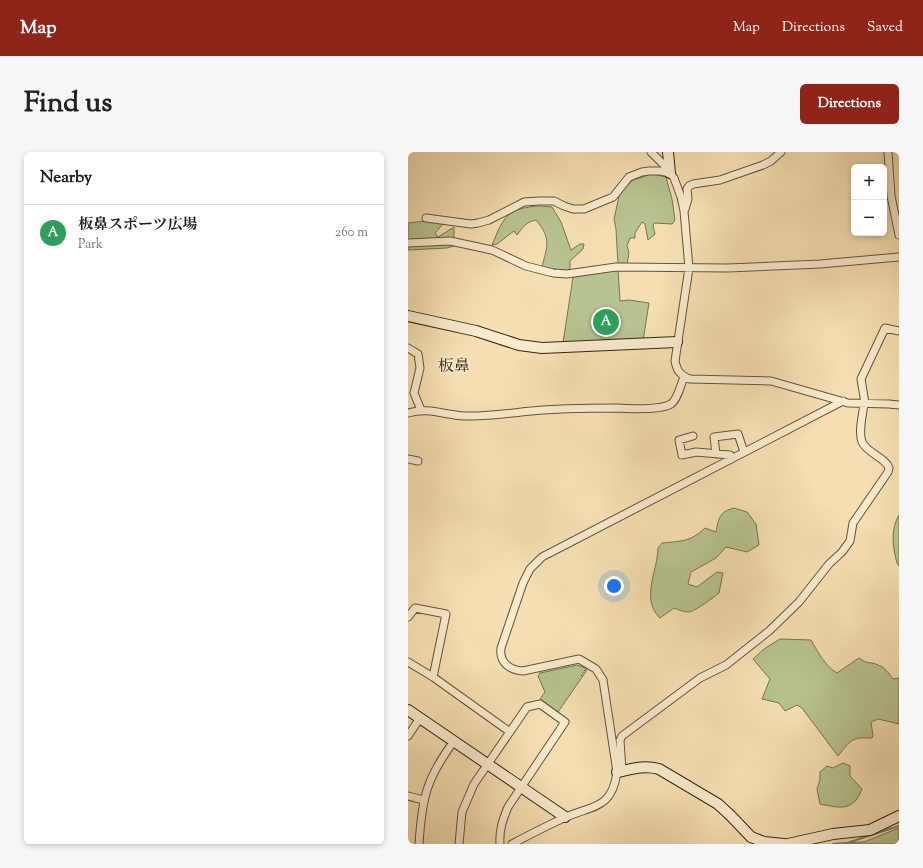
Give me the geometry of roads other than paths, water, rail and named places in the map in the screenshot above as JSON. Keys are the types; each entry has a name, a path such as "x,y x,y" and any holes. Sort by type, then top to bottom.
{"street":[{"path":"651,152 670,173 679,189 684,211 689,268 675,361 676,368 680,374 690,379 771,381 848,403 899,405"},
{"path":"668,152 670,173"},
{"path":"684,211 688,199 687,189 689,186 693,184 720,180 764,165 781,152"},
{"path":"888,152 891,196 899,235"},
{"path":"426,218 471,224 478,223 489,220 524,202 539,201 554,201 573,209 584,209 613,197 629,177 649,171 670,173"},
{"path":"408,243 450,241 492,250 526,266 553,273 567,274 616,267 728,268 820,264 899,257"},
{"path":"408,316 476,331 519,345 542,348 677,342"},
{"path":"512,844 565,817 602,803 612,791 619,771 620,740 622,736 700,678 726,665 769,631 800,602 829,564 842,552 850,541 853,524 888,472 889,468 886,463 868,449 863,443 861,433 864,403 861,379 885,328 899,331"},
{"path":"408,348 418,354 420,368 414,393 421,410"},
{"path":"408,413 428,410 463,416 479,416 565,409 628,409 664,406 671,404 675,399 684,377"},
{"path":"619,771 604,680 596,669 579,660 524,671 515,670 510,669 502,657 501,648 523,583 532,566 546,554 843,401"},
{"path":"716,454 714,437 738,434 744,452"},
{"path":"692,436 679,440 682,455 696,452 730,455 733,458"},
{"path":"408,459 418,461"},
{"path":"408,617 415,608 446,614 433,677"},
{"path":"408,662 433,677 510,732"},
{"path":"460,844 462,812 474,784 527,707 540,704 565,722 508,807 502,822 500,844"},
{"path":"408,710 565,817"},
{"path":"408,736 420,718"},
{"path":"419,844 420,817 423,800 433,773 454,741"},
{"path":"619,771 650,766 659,769 718,804 731,816 748,841 784,844"},
{"path":"408,796 423,800"},
{"path":"788,844 833,834 870,830 899,816"}],"waterway":[{"path":"844,844 899,826"}],"place":[{"name":"板鼻スポーツ広場","path":"606,322"}],"district":[{"name":"板鼻","path":"454,367"}]}
